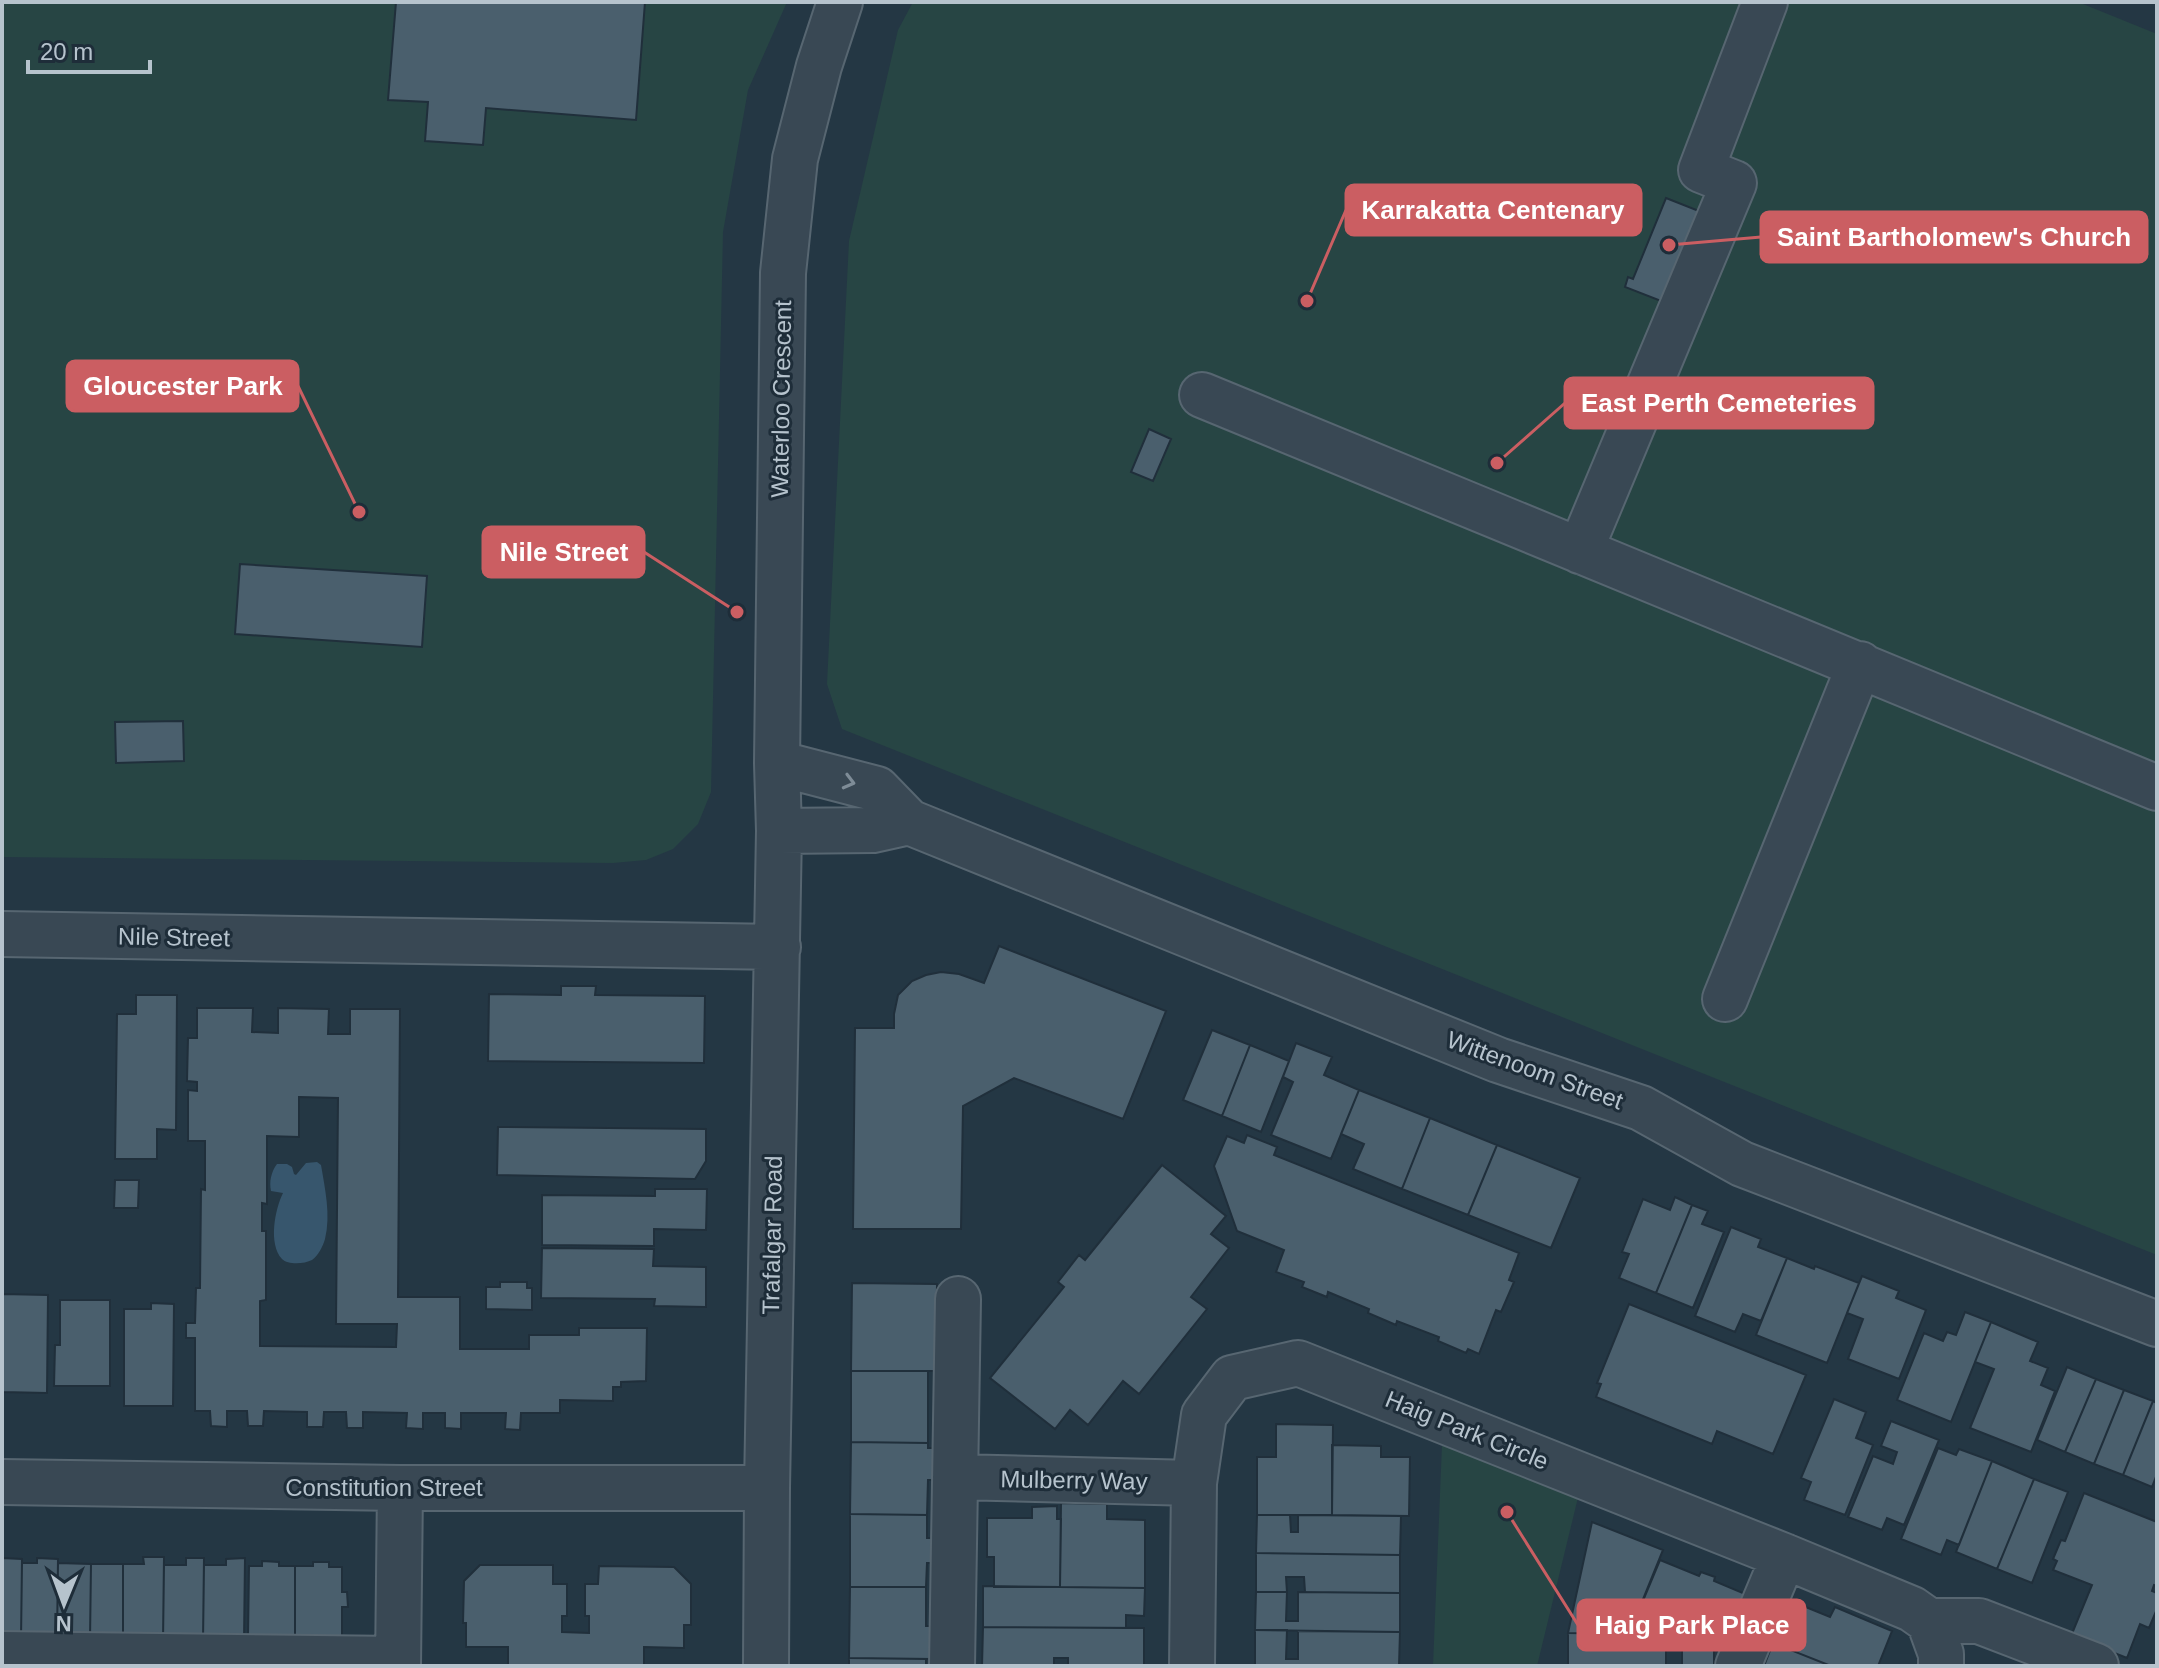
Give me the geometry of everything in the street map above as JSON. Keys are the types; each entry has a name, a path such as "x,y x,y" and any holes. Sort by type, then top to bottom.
{"street":[{"name":"Waterloo Crescent","path":"778,799 783,273 795,159 819,66 840,2"},
{"path":"1580,551 1734,183 1701,170 1765,2"},
{"path":"1202,395 2157,788"},
{"path":"1725,999 1860,664"},
{"name":"Wittenoom Street","path":"778,799 877,789 909,822 1498,1060 1641,1108 1742,1164 2157,1324"},
{"path":"778,799 873,830 909,822"},
{"name":"Trafalgar Road","path":"766,1666 778,799"},
{"name":"Nile Street","path":"2,934 778,947"},
{"path":"952,1666 958,1299"},
{"name":"Haig Park Circle","path":"1192,1666 1194,1483 1204,1415 1232,1378 1298,1363 1784,1556 1912,1609 1929,1621"},
{"name":"Mulberry Way","path":"955,1477 1194,1483"},
{"name":"Constitution Street","path":"2,1482 400,1488 767,1488"},
{"path":"2,1654 398,1662 400,1488"},
{"path":"1738,1666 1784,1556"},
{"path":"1941,1666 1941,1654 1929,1621 1979,1621 2096,1666"}],"green space":[{"path":"2,2 787,2 748,90 723,232 711,792 698,824 673,849 646,860 613,863 2,857"},
{"path":"913,2 2078,2 2157,34 2157,1255 842,729 827,684 849,241 898,30"},
{"path":"1443,1420 1583,1477 1537,1666 1433,1666"}],"water":[{"path":"317,1162 321,1165 327,1202 325,1239 312,1260 288,1262 282,1259 275,1245 275,1217 283,1193 271,1191 272,1174 277,1164 287,1164 296,1175 306,1163"}],"building":[{"path":"396,2 645,2 636,120 486,108 483,145 425,141 428,102 388,100"},
{"path":"1666,198 1704,213 1661,301 1625,287 1628,277 1633,279"},
{"path":"1149,429 1171,439 1153,481 1131,472"},
{"path":"240,564 427,576 422,647 235,634"},
{"path":"183,721 184,761 116,763 115,722"},
{"path":"999,946 1166,1011 1123,1119 1014,1078 963,1106 961,1229 853,1229 855,1028 894,1028 898,995 912,981 926,975 941,972 959,974 984,983"},
{"path":"561,986 596,986 595,995 705,996 704,1063 488,1061 489,994 561,995"},
{"path":"136,995 177,995 176,1130 157,1129 157,1159 115,1159 117,1014 136,1014"},
{"path":"197,1008 253,1008 252,1032 278,1033 278,1008 329,1009 328,1034 350,1034 350,1009 400,1009 398,1297 460,1297 460,1349 529,1349 529,1335 579,1335 579,1328 647,1328 646,1381 621,1382 621,1387 613,1387 613,1401 560,1400 560,1413 521,1413 520,1430 505,1429 506,1413 461,1413 461,1429 445,1428 445,1413 423,1413 423,1429 406,1428 407,1413 363,1412 363,1428 347,1428 346,1412 324,1412 323,1427 307,1427 307,1412 264,1411 263,1426 248,1426 247,1411 227,1411 227,1427 211,1426 210,1411 195,1411 195,1338 186,1338 186,1323 195,1323 196,1288 200,1288 201,1189 205,1190 205,1141 188,1141 188,1090 197,1091 197,1082 187,1081 188,1038 197,1038","holes":["299,1097 338,1098 336,1324 397,1324 396,1347 260,1346 260,1301 266,1300 266,1231 262,1231 262,1203 267,1204 267,1136 299,1137"]},
{"path":"1212,1030 1250,1045 1222,1116 1183,1100"},
{"path":"1296,1043 1332,1057 1324,1075 1359,1090 1331,1159 1271,1135 1293,1082 1283,1077"},
{"path":"1250,1045 1289,1061 1261,1132 1222,1116"},
{"path":"1359,1090 1430,1118 1402,1189 1353,1169 1364,1144 1341,1134"},
{"path":"1430,1118 1497,1145 1468,1215 1402,1189"},
{"path":"498,1127 706,1129 706,1161 695,1179 497,1175"},
{"path":"1247,1135 1277,1147 1274,1155 1519,1253 1509,1280 1514,1282 1501,1312 1496,1310 1479,1354 1468,1349 1466,1353 1438,1341 1439,1337 1397,1321 1396,1325 1368,1313 1369,1309 1328,1292 1327,1297 1302,1287 1304,1282 1276,1272 1284,1250 1237,1231 1214,1166 1227,1136 1244,1143"},
{"path":"1497,1145 1580,1178 1551,1248 1468,1215"},
{"path":"1162,1165 1226,1216 1211,1234 1229,1248 1191,1297 1207,1309 1139,1394 1123,1381 1088,1425 1070,1410 1055,1429 990,1378 1064,1287 1058,1282 1079,1255 1085,1260"},
{"path":"115,1180 139,1180 138,1208 114,1208"},
{"path":"655,1189 707,1189 706,1230 654,1229 654,1246 542,1245 542,1195 655,1196"},
{"path":"1675,1197 1692,1205 1656,1293 1619,1278 1629,1254 1622,1252 1643,1199 1670,1210"},
{"path":"1692,1205 1708,1211 1702,1224 1724,1232 1693,1308 1656,1293"},
{"path":"1731,1227 1761,1239 1758,1247 1787,1258 1761,1321 1743,1314 1735,1332 1695,1316"},
{"path":"542,1248 654,1249 653,1266 706,1267 706,1307 654,1306 655,1299 541,1298"},
{"path":"1787,1258 1859,1283 1827,1363 1756,1335"},
{"path":"1862,1276 1899,1291 1896,1298 1926,1310 1899,1379 1848,1359 1863,1319 1847,1313"},
{"path":"500,1282 527,1282 527,1288 532,1288 532,1310 486,1309 486,1287 500,1287"},
{"path":"852,1283 937,1284 936,1371 851,1371"},
{"path":"2,1294 48,1295 47,1393 2,1392"},
{"path":"60,1300 110,1300 110,1386 54,1386 55,1345 60,1345"},
{"path":"151,1303 174,1304 173,1406 124,1406 124,1309 151,1309"},
{"path":"1629,1304 1806,1375 1773,1454 1717,1431 1712,1444 1596,1397 1601,1384 1597,1383"},
{"path":"1965,1312 1991,1322 1951,1422 1897,1400 1924,1333 1943,1341 1947,1332 1956,1335"},
{"path":"1991,1322 2038,1342 2030,1361 2048,1368 2041,1385 2055,1391 2031,1452 1970,1428 1994,1369 1975,1362"},
{"path":"2067,1367 2096,1379 2065,1452 2037,1440"},
{"path":"851,1371 928,1371 928,1443 851,1442"},
{"path":"2096,1379 2124,1390 2094,1464 2065,1452"},
{"path":"2124,1390 2153,1401 2123,1475 2094,1464"},
{"path":"1834,1399 1866,1412 1856,1438 1873,1445 1845,1515 1804,1500 1811,1482 1801,1478"},
{"path":"2153,1401 2157,1403 2157,1474 2152,1487 2123,1475"},
{"path":"1891,1421 1939,1440 1904,1525 1887,1518 1882,1530 1848,1517 1873,1456 1893,1464 1897,1452 1881,1446"},
{"path":"1276,1424 1333,1425 1332,1515 1257,1515 1257,1457 1276,1457"},
{"path":"851,1442 928,1443 928,1448 933,1448 933,1480 928,1480 927,1515 850,1514"},
{"path":"1332,1445 1381,1446 1381,1457 1410,1457 1409,1516 1332,1515"},
{"path":"1938,1448 1956,1455 1959,1449 1992,1461 1959,1545 1947,1540 1941,1555 1901,1539"},
{"path":"1992,1461 2034,1479 1997,1569 1956,1552"},
{"path":"2034,1479 2068,1492 2032,1583 1997,1569"},
{"path":"2084,1493 2157,1522 2157,1586 2154,1585 2152,1591 2157,1593 2157,1609 2149,1628 2140,1624 2127,1658 2071,1636 2092,1585 2053,1570 2057,1561 2053,1559 2061,1540 2065,1541"},
{"path":"1061,1503 1107,1504 1107,1519 1145,1520 1145,1588 1060,1587"},
{"path":"1057,1506 1057,1519 1061,1519 1060,1587 994,1587 994,1557 987,1557 987,1518 1032,1518 1032,1507"},
{"path":"850,1514 927,1515 927,1538 934,1538 933,1563 927,1563 926,1587 850,1587"},
{"path":"1257,1515 1290,1515 1291,1532 1298,1532 1298,1515 1401,1516 1400,1555 1256,1553"},
{"path":"1592,1522 1663,1550 1629,1634 1568,1633"},
{"path":"1256,1553 1400,1555 1400,1593 1305,1592 1304,1577 1286,1577 1287,1592 1256,1592"},
{"path":"143,1557 164,1557 163,1641 123,1640 123,1564 144,1564"},
{"path":"2,1558 22,1559 21,1639 2,1639"},
{"path":"37,1558 58,1559 57,1640 21,1639 22,1563 37,1563"},
{"path":"186,1558 204,1558 203,1641 163,1641 164,1565 186,1565"},
{"path":"245,1558 244,1642 203,1641 204,1565 226,1565 226,1559"},
{"path":"1660,1560 1699,1576 1701,1572 1715,1577 1714,1581 1750,1596 1734,1636 1682,1635 1688,1619 1662,1609 1651,1635 1629,1634"},
{"path":"262,1561 295,1566 295,1636 248,1636 249,1566 262,1566"},
{"path":"313,1562 329,1562 329,1567 342,1567 342,1592 347,1592 348,1607 342,1607 342,1636 295,1636 295,1566 313,1566"},
{"path":"58,1563 91,1564 90,1640 57,1640"},
{"path":"91,1564 123,1564 123,1640 90,1640"},
{"path":"480,1565 553,1565 553,1584 567,1584 567,1616 562,1616 562,1632 589,1633 589,1616 585,1616 585,1584 598,1584 599,1566 674,1567 691,1584 691,1625 684,1625 684,1648 644,1647 644,1666 508,1666 508,1647 466,1647 464,1581"},
{"path":"983,1586 1145,1588 1144,1616 1126,1615 1126,1628 983,1627"},
{"path":"850,1587 926,1587 926,1626 932,1626 932,1659 849,1658"},
{"path":"1256,1592 1287,1592 1286,1621 1298,1621 1298,1592 1400,1593 1400,1632 1255,1630"},
{"path":"1791,1601 1830,1617 1835,1607 1892,1631 1878,1666 1831,1666 1773,1643"},
{"path":"983,1627 1144,1628 1144,1666 1068,1666 1068,1658 1054,1658 1054,1666 982,1666"},
{"path":"1255,1630 1287,1630 1286,1659 1298,1659 1298,1631 1400,1632 1399,1666 1255,1666"},
{"path":"1568,1633 1666,1634 1666,1666 1568,1666"},
{"path":"1682,1635 1714,1635 1714,1666 1682,1666"},
{"path":"1773,1643 1831,1666 1764,1666"},
{"path":"849,1658 926,1659 926,1666 849,1666"}],"place":[{"name":"Saint Bartholomew's Church","path":"1669,245"},
{"name":"Karrakatta Centenary","path":"1307,301"},
{"name":"East Perth Cemeteries","path":"1497,463"},
{"name":"Gloucester Park","path":"359,512"},
{"name":"Nile Street","path":"737,612"},
{"name":"Haig Park Place","path":"1507,1512"}]}
